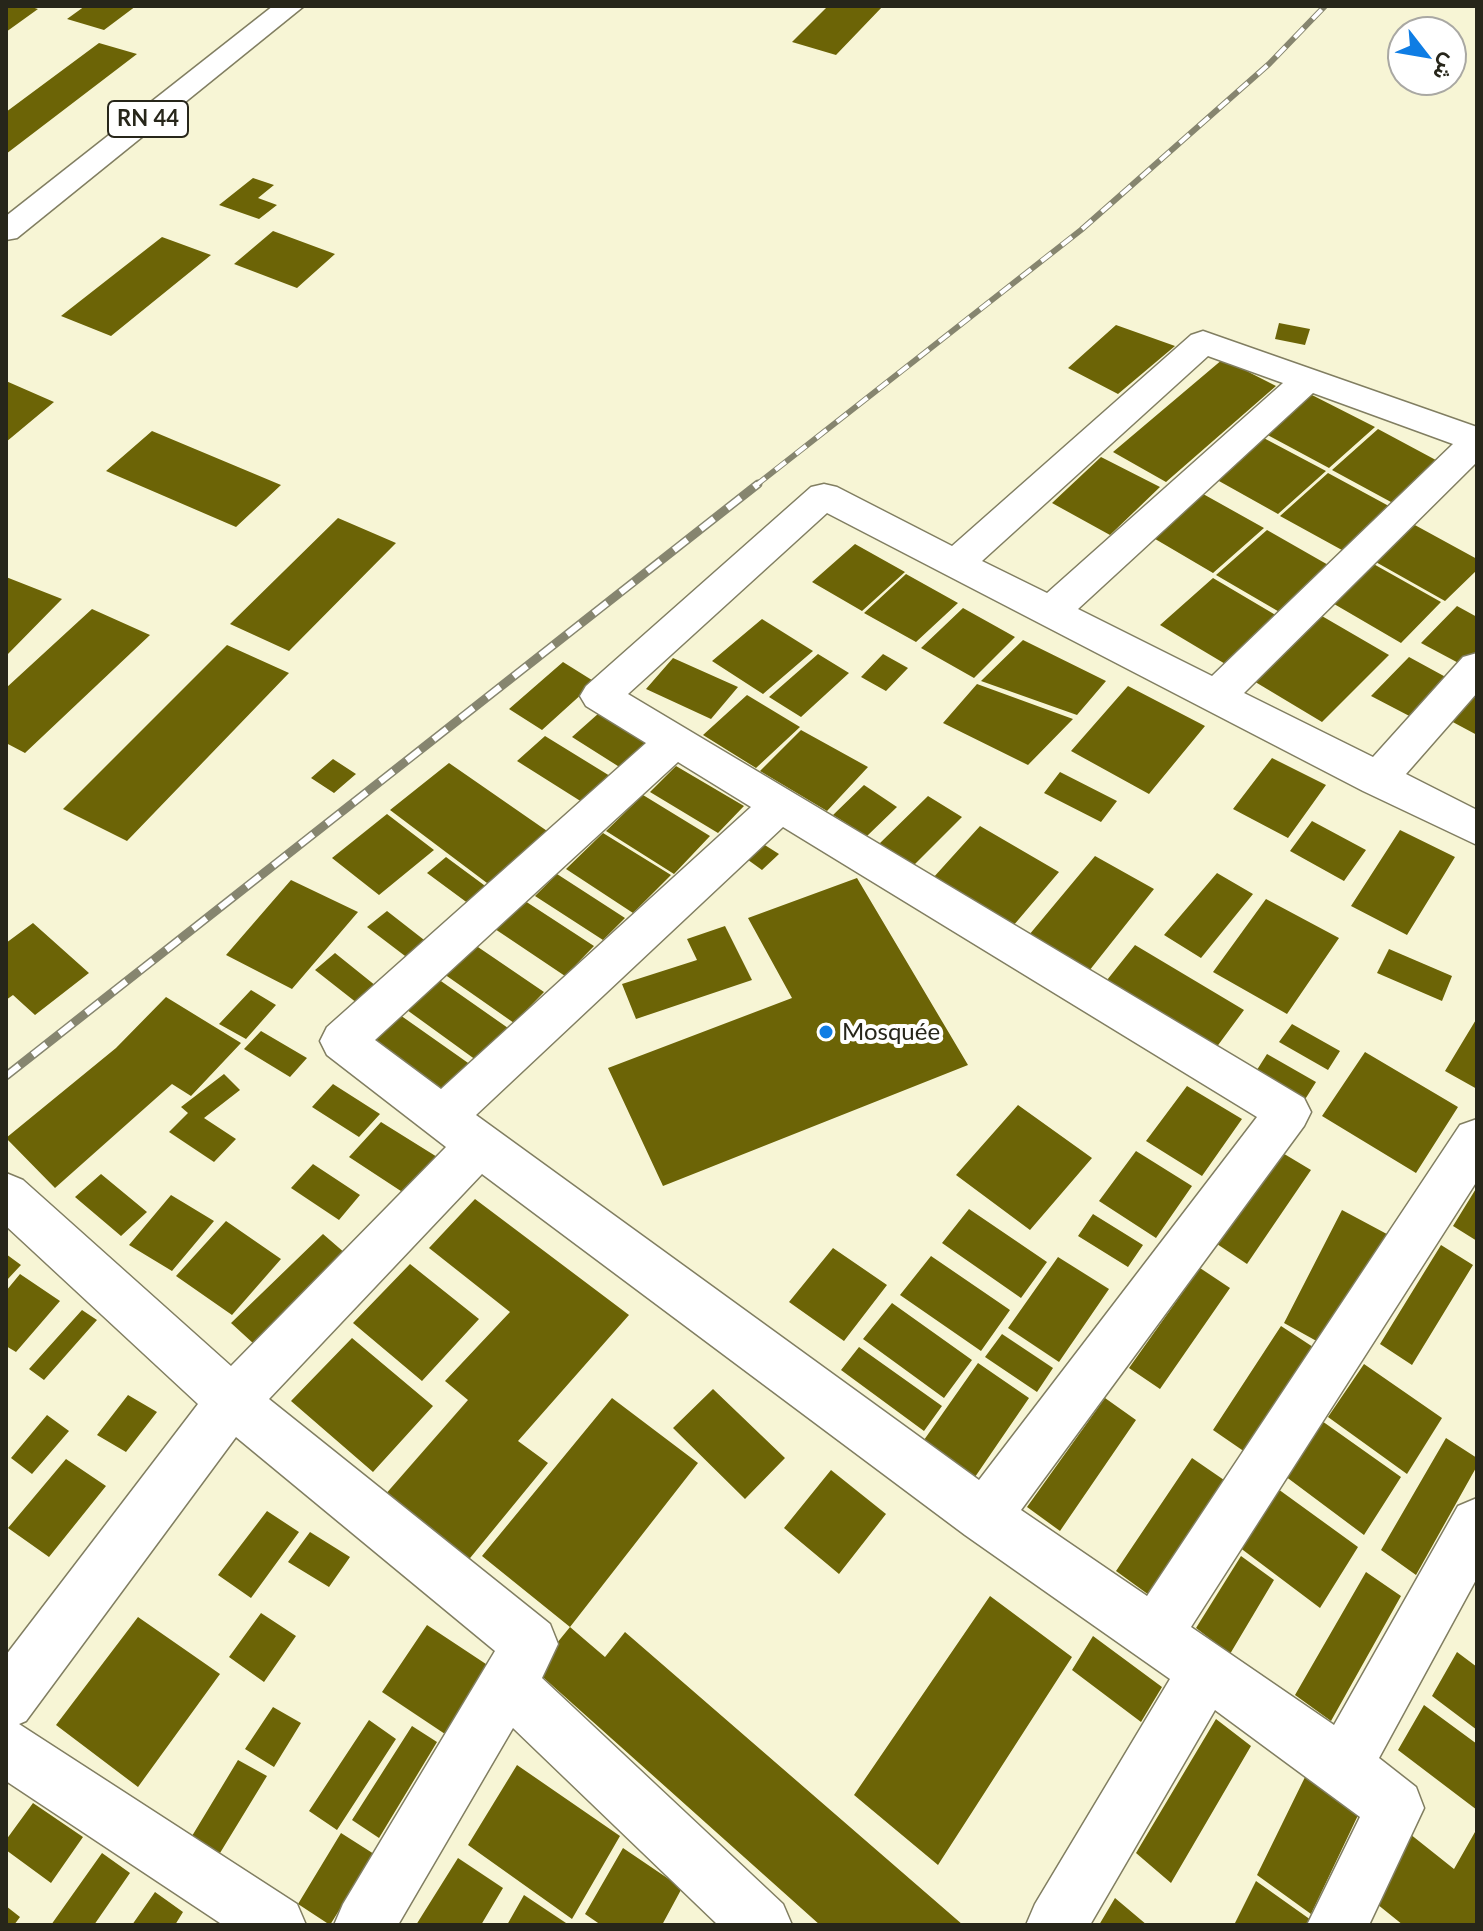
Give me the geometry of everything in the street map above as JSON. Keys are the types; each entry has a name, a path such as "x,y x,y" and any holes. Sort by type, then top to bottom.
{"street":[{"name":"RN 44","path":"6,231 290,6"},
{"path":"956,563 1203,342 1477,440 1217,695"},
{"path":"1052,611 1308,379"},
{"path":"984,1516 1288,1112 600,696 824,496 1477,829"},
{"path":"1377,780 1477,667"},
{"path":"675,741 343,1041 460,1131 984,1516 1343,1766 1395,1808 1337,1925"},
{"path":"6,1701 232,1401 460,1131 781,804"},
{"path":"1154,1634 1477,1140"},
{"path":"6,1195 232,1401 530,1644 364,1925"},
{"path":"1343,1766 1477,1525"},
{"path":"1056,1925 1207,1670"},
{"path":"507,1684 762,1925"},
{"path":"6,1747 276,1925"}],"building":[{"path":"6,6 28,6 38,9 6,32"},
{"path":"85,6 136,6 104,30 67,19"},
{"path":"828,6 883,6 836,55 792,42"},
{"path":"99,43 137,54 6,154 6,112"},
{"path":"253,178 274,185 258,198 277,205 259,219 219,205"},
{"path":"273,231 335,254 297,288 234,264"},
{"path":"162,237 211,255 111,336 61,316"},
{"path":"1279,323 1310,329 1305,345 1275,339"},
{"path":"1116,325 1175,346 1118,394 1068,368"},
{"path":"1223,359 1276,386 1166,482 1113,452"},
{"path":"6,381 54,402 6,442"},
{"path":"1308,393 1375,427 1329,468 1262,432"},
{"path":"1378,429 1447,466 1402,508 1332,470"},
{"path":"152,431 281,485 236,527 106,471"},
{"path":"1258,435 1326,471 1278,514 1210,476"},
{"path":"1101,457 1160,487 1110,535 1052,503"},
{"path":"1328,473 1398,511 1351,555 1280,516"},
{"path":"1196,490 1264,528 1213,573 1145,533"},
{"path":"338,518 396,543 289,651 230,624"},
{"path":"1413,524 1477,559 1477,570 1445,601 1374,561"},
{"path":"1267,530 1337,570 1288,617 1216,575"},
{"path":"855,544 905,572 862,611 812,582"},
{"path":"1370,562 1441,602 1401,643 1329,601"},
{"path":"906,574 958,603 916,642 864,613"},
{"path":"6,577 62,599 6,656"},
{"path":"1213,578 1284,620 1232,668 1160,625"},
{"path":"1457,606 1477,617 1477,654 1466,667 1421,643"},
{"path":"963,608 1015,637 974,678 921,648"},
{"path":"92,609 150,635 25,753 6,743 6,688"},
{"path":"1315,612 1389,655 1322,722 1247,677"},
{"path":"762,619 813,651 763,694 712,661"},
{"path":"1023,640 1106,681 1077,715 981,681"},
{"path":"227,645 289,673 127,841 63,809"},
{"path":"818,654 849,673 801,717 769,697"},
{"path":"883,654 908,668 886,691 861,677"},
{"path":"1409,657 1453,681 1417,720 1371,696"},
{"path":"673,658 738,687 711,719 646,689"},
{"path":"563,662 595,682 542,730 509,709"},
{"path":"977,684 1073,719 1028,765 943,723"},
{"path":"1128,686 1205,726 1149,794 1071,751"},
{"path":"1477,687 1477,735 1449,720"},
{"path":"747,695 800,727 756,768 703,735"},
{"path":"599,713 648,743 621,768 572,737"},
{"path":"801,730 868,767 827,811 760,771"},
{"path":"545,736 610,776 582,802 517,761"},
{"path":"1272,758 1326,785 1288,838 1233,809"},
{"path":"333,759 356,774 334,793 311,778"},
{"path":"449,763 550,833 491,886 390,810"},
{"path":"676,766 744,806 718,833 650,792"},
{"path":"1060,772 1117,801 1101,822 1044,793"},
{"path":"864,785 897,807 867,836 833,815"},
{"path":"643,795 710,836 674,874 606,831"},
{"path":"928,796 962,817 913,866 879,844"},
{"path":"387,814 434,850 379,895 332,858"},
{"path":"1312,821 1366,850 1344,881 1290,851"},
{"path":"980,826 1059,872 1013,926 933,878"},
{"path":"1400,830 1455,857 1407,935 1351,906"},
{"path":"603,833 671,875 633,913 566,869"},
{"path":"760,842 779,854 762,870 744,857"},
{"path":"1095,856 1154,889 1089,971 1029,935"},
{"path":"446,857 488,888 469,904 427,873"},
{"path":"1217,873 1253,894 1201,958 1164,935"},
{"path":"557,874 625,918 603,940 535,896"},
{"name":"Mosquée","path":"857,878 968,1065 663,1186 608,1068 792,998 748,918"},
{"path":"291,880 358,912 292,989 226,955"},
{"path":"1266,899 1339,938 1287,1014 1213,972"},
{"path":"525,901 594,946 565,976 495,929"},
{"path":"387,911 428,943 409,959 367,927"},
{"path":"33,923 89,973 35,1015 13,995 6,1000 6,943"},
{"path":"725,926 752,980 636,1019 622,984 697,960 687,939"},
{"path":"475,945 544,992 514,1023 444,974"},
{"path":"1135,945 1244,1010 1213,1052 1103,985"},
{"path":"1389,949 1452,976 1442,1001 1377,973"},
{"path":"335,953 376,986 357,1003 315,970"},
{"path":"438,979 508,1028 476,1060 407,1010"},
{"path":"251,990 276,1005 246,1039 219,1024"},
{"path":"166,997 241,1043 191,1096 172,1084 55,1188 6,1138 116,1048"},
{"path":"400,1015 471,1065 438,1097 369,1046"},
{"path":"1477,1018 1477,1089 1445,1071"},
{"path":"1292,1024 1340,1051 1328,1070 1279,1042"},
{"path":"261,1031 307,1058 290,1077 244,1049"},
{"path":"1365,1052 1458,1107 1416,1173 1322,1116"},
{"path":"1267,1054 1316,1082 1304,1101 1255,1073"},
{"path":"224,1074 240,1090 204,1118 236,1139 214,1162 169,1132 188,1113 181,1107"},
{"path":"333,1084 380,1114 359,1137 312,1107"},
{"path":"1187,1086 1242,1119 1202,1176 1146,1141"},
{"path":"1018,1105 1092,1158 1030,1230 956,1175"},
{"path":"381,1122 442,1160 410,1197 349,1157"},
{"path":"1136,1151 1192,1186 1156,1238 1099,1201"},
{"path":"1281,1152 1311,1170 1247,1264 1217,1244"},
{"path":"313,1164 360,1195 339,1220 291,1188"},
{"path":"101,1174 147,1212 121,1236 75,1197"},
{"path":"1477,1187 1477,1241 1453,1226"},
{"path":"171,1195 214,1221 172,1271 129,1245"},
{"path":"475,1199 629,1315 518,1441 548,1463 466,1563 384,1496 468,1400 445,1381 510,1312 429,1248"},
{"path":"969,1209 1047,1262 1021,1298 942,1243"},
{"path":"1342,1210 1398,1240 1331,1349 1284,1323"},
{"path":"1093,1214 1143,1245 1128,1267 1078,1236"},
{"path":"226,1221 281,1259 232,1315 176,1276"},
{"path":"323,1234 346,1254 254,1344 231,1323"},
{"path":"1441,1245 1473,1265 1412,1365 1380,1344"},
{"path":"833,1248 887,1285 844,1341 789,1302"},
{"path":"6,1254 21,1265 6,1281"},
{"path":"931,1256 1010,1310 981,1351 900,1295"},
{"path":"1058,1257 1109,1289 1059,1362 1008,1328"},
{"path":"410,1264 479,1319 422,1381 353,1323"},
{"path":"1200,1268 1230,1288 1160,1389 1129,1368"},
{"path":"20,1274 60,1301 16,1352 6,1346 6,1291"},
{"path":"892,1303 972,1360 944,1398 863,1339"},
{"path":"82,1310 97,1320 44,1380 29,1369"},
{"path":"1281,1326 1313,1347 1245,1452 1213,1430"},
{"path":"1002,1334 1053,1368 1037,1392 985,1357"},
{"path":"352,1338 433,1406 373,1472 291,1401"},
{"path":"859,1347 942,1406 924,1431 841,1370"},
{"path":"978,1363 1029,1398 975,1477 924,1440"},
{"path":"1364,1364 1442,1418 1407,1474 1328,1417"},
{"path":"713,1389 785,1458 745,1499 673,1428"},
{"path":"128,1395 157,1412 126,1452 97,1435"},
{"path":"612,1398 698,1463 570,1627 482,1556"},
{"path":"1105,1398 1136,1420 1060,1531 1027,1507"},
{"path":"47,1415 69,1431 32,1474 11,1458"},
{"path":"1322,1421 1401,1477 1364,1535 1285,1476"},
{"path":"1446,1438 1477,1458 1477,1466 1416,1575 1381,1550"},
{"path":"1192,1458 1224,1480 1149,1595 1116,1571"},
{"path":"66,1459 106,1486 49,1557 8,1528"},
{"path":"831,1470 886,1514 839,1574 784,1528"},
{"path":"1278,1489 1358,1547 1320,1608 1239,1547"},
{"path":"267,1511 299,1532 251,1598 218,1575"},
{"path":"310,1532 350,1557 329,1587 288,1562"},
{"path":"1241,1556 1274,1580 1230,1654 1196,1628"},
{"path":"1366,1572 1401,1596 1331,1721 1295,1695"},
{"path":"990,1596 1072,1657 938,1865 854,1795"},
{"path":"261,1613 296,1636 264,1682 229,1657"},
{"path":"138,1617 220,1674 138,1787 56,1725"},
{"path":"427,1625 495,1670 451,1738 382,1692"},
{"path":"570,1627 605,1657 625,1632 963,1925 820,1925 535,1670"},
{"path":"1093,1636 1162,1687 1141,1722 1072,1670"},
{"path":"1457,1652 1477,1667 1477,1730 1432,1696"},
{"path":"1424,1705 1477,1744 1477,1810 1398,1750"},
{"path":"273,1707 301,1723 274,1767 245,1749"},
{"path":"1216,1719 1251,1746 1171,1883 1136,1853"},
{"path":"369,1720 396,1739 337,1830 309,1811"},
{"path":"412,1726 437,1742 379,1838 352,1820"},
{"path":"238,1760 267,1776 220,1853 192,1836"},
{"path":"517,1765 620,1836 572,1919 468,1845"},
{"path":"1307,1773 1361,1809 1311,1914 1257,1875"},
{"path":"33,1803 83,1837 51,1883 6,1850 6,1840"},
{"path":"1475,1832 1477,1925 1403,1925 1372,1900 1410,1834 1454,1869"},
{"path":"341,1833 374,1854 330,1925 298,1904"},
{"path":"623,1848 682,1888 662,1925 601,1925 585,1914"},
{"path":"102,1853 130,1873 94,1925 51,1925"},
{"path":"458,1858 503,1888 481,1925 416,1925"},
{"path":"1256,1881 1311,1920 1309,1925 1234,1925"},
{"path":"155,1892 183,1912 175,1925 132,1925"},
{"path":"524,1895 569,1925 507,1925"},
{"path":"1115,1898 1147,1925 1099,1925"},
{"path":"6,1906 20,1917 14,1925 6,1925"}],"railway":[{"path":"755,486 1081,230 1269,64 1325,6"},
{"path":"6,1076 758,484"}],"place":[{"name":"Mosquée","path":"826,1032"}]}
